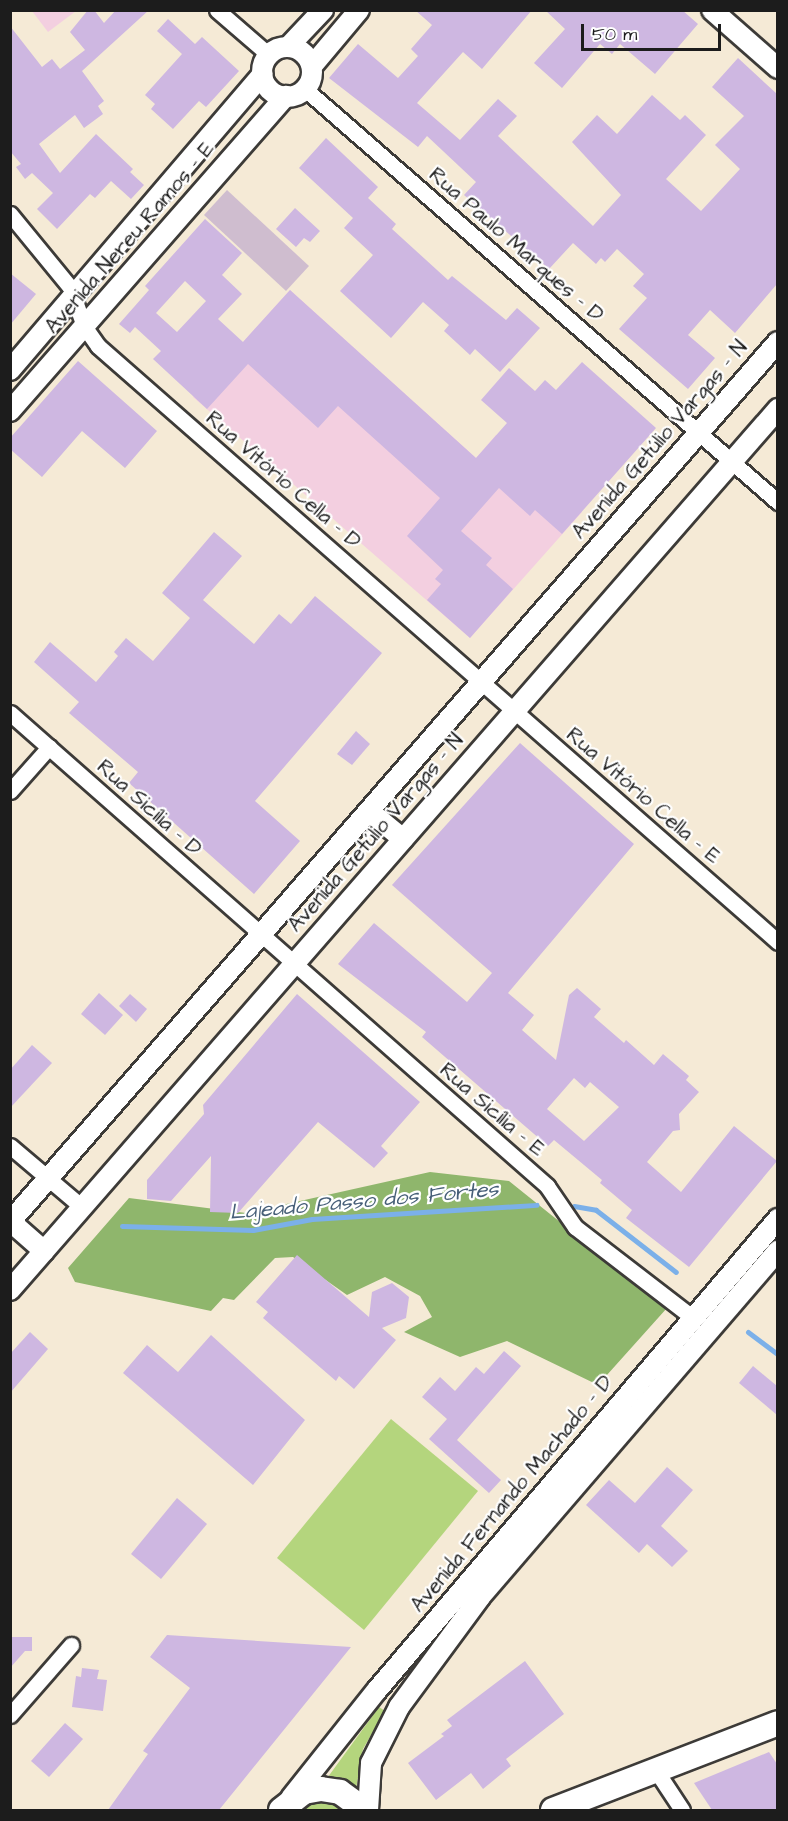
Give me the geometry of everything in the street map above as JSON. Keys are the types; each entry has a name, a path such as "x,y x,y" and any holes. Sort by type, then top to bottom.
{"main road":[{"path":"553,1810 777,1723"},
{"path":"284,1807 304,1792 321,1789 340,1792 367,1810"}],"street":[{"path":"217,10 266,64 269,88 286,96 305,89 312,66 359,10"},
{"path":"266,64 288,47 323,10"},
{"path":"712,10 777,68"},
{"path":"288,47 303,52 312,66"},
{"name":"Avenida Nereu Ramos - E","path":"10,370 74,298 266,64"},
{"name":"Rua Paulo Marques - D","path":"305,89 777,502"},
{"name":"Avenida Nereu Ramos - E","path":"10,411 286,96"},
{"name":"Rua Vitório Cella - D","path":"10,213 70,287 84,326 98,346 481,681"},
{"name":"Avenida Getúlio Vargas - N","path":"11,1222 777,342"},
{"name":"Avenida Getúlio Vargas - N","path":"10,1290 777,409"},
{"name":"Rua Vitório Cella - E","path":"481,681 777,942"},
{"name":"Rua Sicília - D","path":"10,713 260,935"},
{"path":"10,791 49,747"},
{"path":"369,811 403,839"},
{"name":"Rua Sicília - E","path":"260,935 547,1186 574,1227 692,1317"},
{"path":"10,1146 82,1207"},
{"name":"Avenida Fernando Machado - D","path":"284,1807 441,1615 777,1219"},
{"path":"11,1222 44,1251"},
{"name":"Avenida Fernando Machado - D","path":"367,1810 371,1763 399,1707 457,1629 777,1251"},
{"path":"441,1615 457,1629"},
{"path":"10,1715 71,1645"},
{"path":"655,1769 682,1810"}],"shaded area":[{"path":"32,11 76,11 48,32"},
{"path":"227,190 309,266 286,291 204,215"},
{"path":"290,290 476,458 496,435 582,512 470,638 193,397"}],"green space":[{"path":"430,1172 509,1181 667,1308 598,1385 507,1341 460,1357 404,1332 432,1317 420,1296 385,1277 347,1295 293,1257 275,1258 234,1300 223,1298 211,1311 75,1282 68,1268 129,1198 246,1213"},
{"path":"391,1419 478,1491 364,1630 277,1558"},
{"path":"379,1707 385,1711 363,1749 356,1789 325,1781"},
{"path":"334,1800 352,1810 293,1810 303,1803"}],"building":[{"path":"88,10 94,10 104,23 116,10 149,10 82,71 104,101 98,106 103,114 84,128 75,115 39,144 60,173 96,134 133,169 130,172 144,185 131,199 111,181 95,198 90,194 57,229 37,209 53,193 32,173 25,179 16,167 21,164 10,151 10,26 42,67 52,59 60,69 85,50 70,32"},
{"path":"415,10 532,10 482,69 463,52 417,103 460,140 498,99 517,116 498,136 593,226 621,195 572,142 597,115 617,134 652,95 680,120 685,115 706,135 666,179 701,211 740,169 715,145 744,116 712,87 738,58 777,94 777,284 735,333 710,310 688,335 715,358 688,389 619,329 647,298 633,286 644,274 617,249 605,262 601,258 596,264 573,243 549,269 464,195 476,182 427,136 418,147 329,78 358,44 398,78 418,56 411,49 432,25"},
{"path":"545,10 682,10 698,24 655,74 620,44 612,54 600,44 562,88 534,63 565,29"},
{"path":"168,19 195,44 202,37 239,71 206,107 199,101 173,129 151,109 155,104 145,95 182,54 157,31"},
{"path":"326,138 378,187 368,198 396,224 392,229 448,280 452,276 506,320 517,308 540,328 500,372 475,349 470,355 444,331 449,325 423,302 391,338 340,291 373,255 344,228 353,218 299,168"},
{"path":"295,208 320,231 310,242 304,238 296,247 276,229"},
{"path":"205,219 242,253 222,275 242,294 218,319 243,342 290,290 476,458 507,423 481,400 509,368 535,391 545,380 556,390 582,362 656,428 562,534 535,510 530,516 499,488 461,531 492,558 486,565 513,589 470,638 427,600 441,584 435,579 443,570 407,536 440,498 338,406 318,428 248,364 207,409 153,359 161,351 135,327 130,333 119,324 149,290 145,286","holes":["185,281 206,301 177,332 156,313"]},
{"path":"10,273 36,294 10,325"},
{"path":"78,361 157,431 125,468 82,431 42,477 10,449 10,438"},
{"path":"214,532 242,556 203,600 254,644 279,614 291,624 315,596 382,653 255,801 300,841 254,894 129,783 138,772 69,713 79,702 34,662 50,642 96,682 118,656 114,652 126,638 153,661 190,618 162,593"},
{"path":"356,731 370,744 352,765 337,754"},
{"path":"520,743 634,844 508,993 534,1015 522,1030 556,1060 569,995 577,988 601,1009 594,1017 624,1043 626,1040 654,1065 663,1054 689,1076 686,1080 699,1092 679,1114 680,1130 673,1131 647,1162 681,1192 734,1126 777,1161 689,1267 626,1218 632,1210 600,1183 602,1180 554,1140 548,1146 422,1037 426,1032 338,964 374,923 467,1002 492,973 392,885","holes":["574,1078 585,1088 590,1082 619,1107 584,1141 547,1109"]},
{"path":"99,993 123,1015 105,1035 81,1014"},
{"path":"130,994 147,1009 136,1022 119,1006"},
{"path":"297,994 420,1102 381,1146 388,1153 374,1168 318,1122 238,1213 210,1212 211,1156 171,1201 147,1199 147,1180 204,1114 203,1105"},
{"path":"32,1045 52,1063 10,1108 10,1070"},
{"path":"297,1255 369,1317 372,1292 392,1283 409,1297 406,1318 382,1328 396,1340 354,1389 339,1376 336,1381 263,1318 268,1312 256,1302"},
{"path":"30,1332 48,1349 10,1393 10,1354"},
{"path":"211,1335 305,1420 253,1485 123,1373 147,1345 178,1372"},
{"path":"504,1351 521,1366 457,1440 501,1480 489,1493 429,1439 447,1419 422,1397 440,1377 455,1391 476,1367 484,1374"},
{"path":"753,1366 777,1386 777,1415 739,1383"},
{"path":"667,1467 693,1490 661,1526 688,1551 672,1567 647,1544 639,1553 586,1505 609,1480 635,1503"},
{"path":"177,1498 207,1524 161,1579 131,1554"},
{"path":"167,1635 351,1647 219,1810 108,1810 148,1754 143,1751 190,1688 150,1657"},
{"path":"10,1637 32,1637 32,1651 25,1651 10,1668"},
{"path":"525,1661 564,1714 506,1759 511,1766 483,1789 471,1773 436,1800 408,1763 444,1736 441,1734 452,1726 447,1720"},
{"path":"82,1668 99,1670 97,1679 107,1680 103,1711 72,1707 76,1676 81,1677"},
{"path":"65,1723 83,1739 49,1777 31,1761"},
{"path":"769,1752 777,1764 777,1810 712,1810 694,1783"}],"waterway":[{"name":"Lajeado Passo dos Fortes","path":"122,1226 253,1230 312,1219 537,1205"},
{"name":"Lajeado Passo dos Fortes","path":"574,1206 596,1210 676,1272"},
{"name":"Lajeado Passo dos Fortes","path":"748,1332 778,1355"}]}
